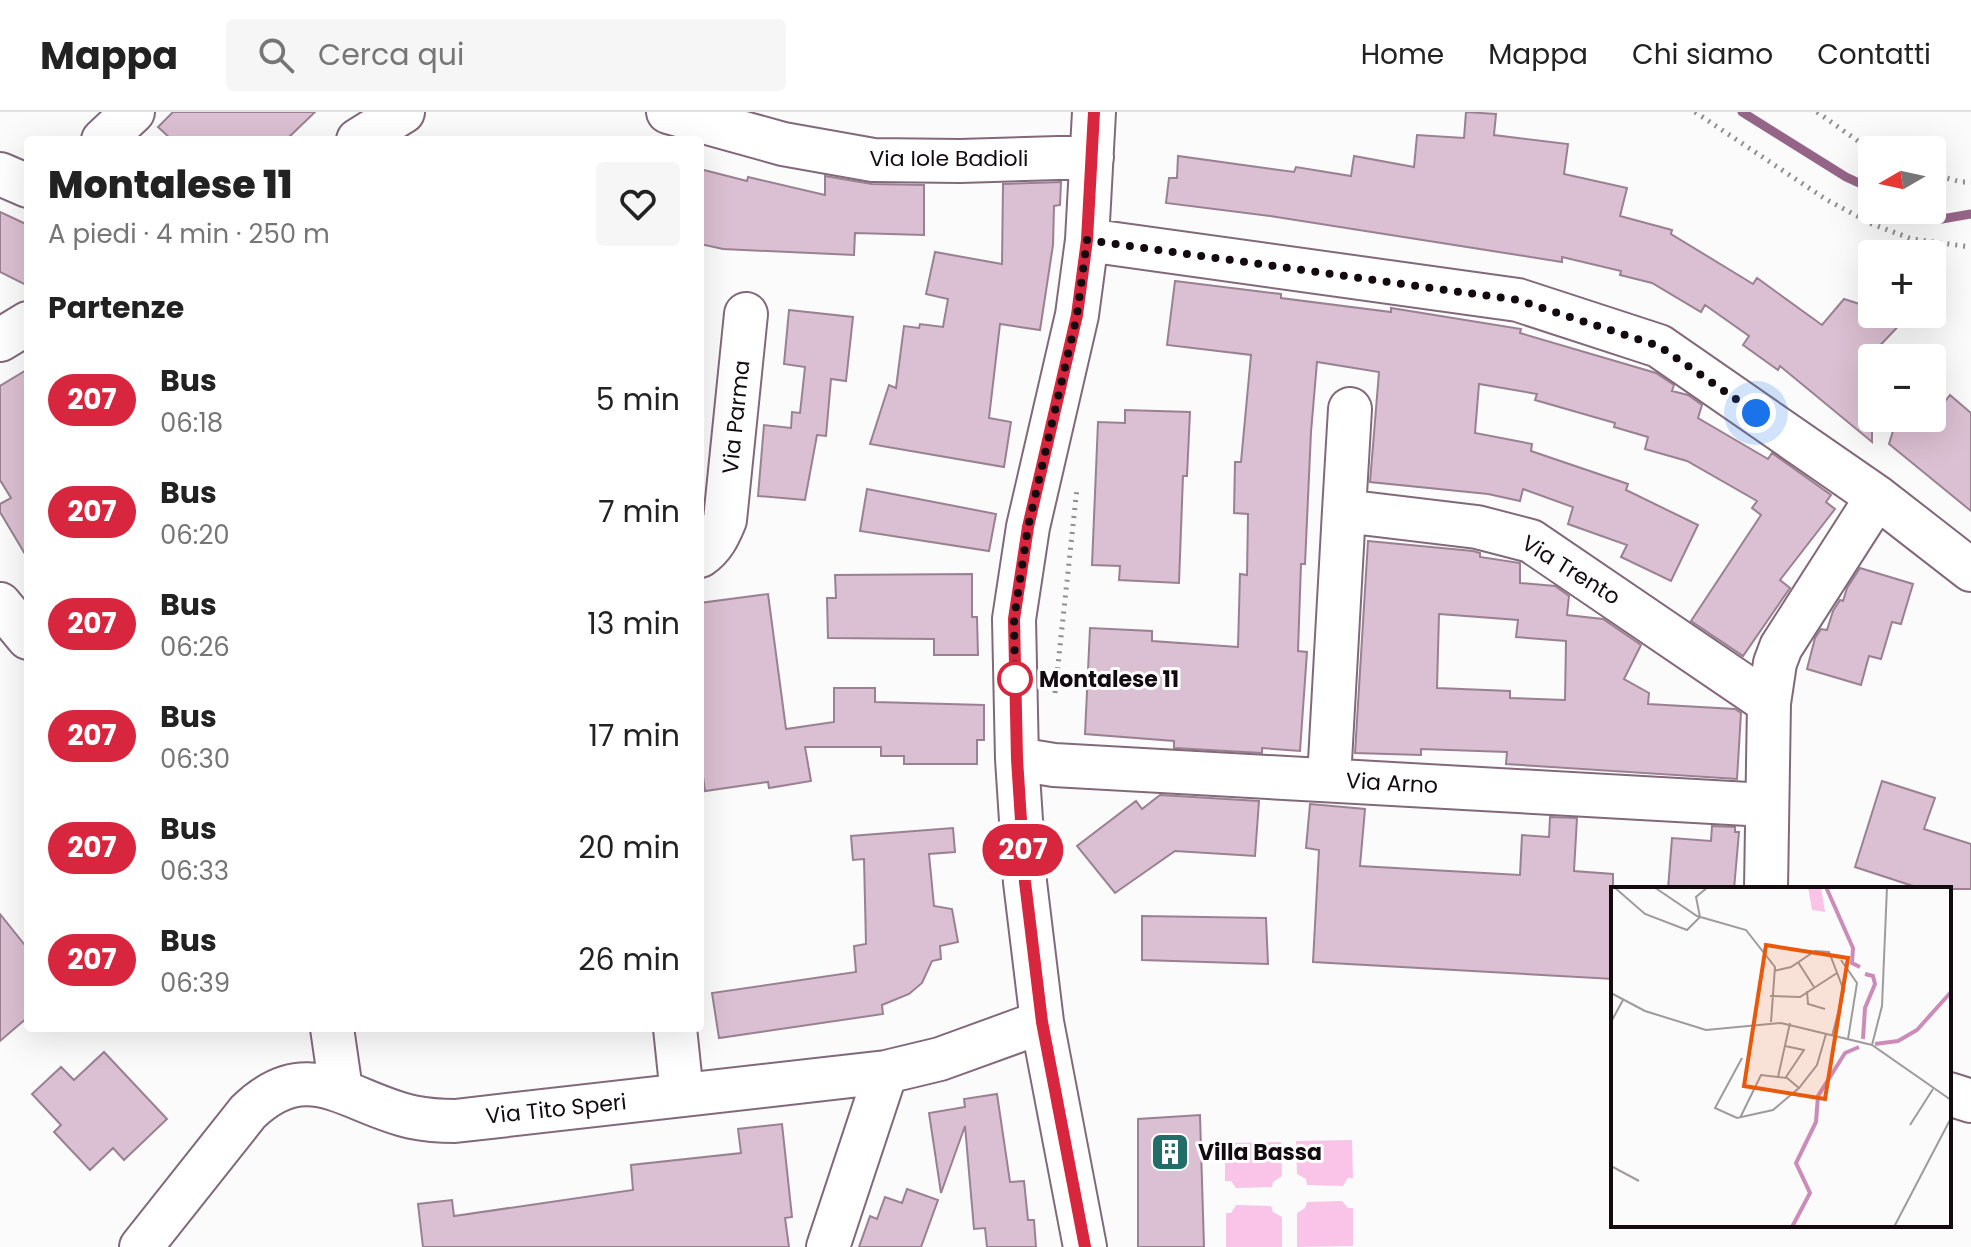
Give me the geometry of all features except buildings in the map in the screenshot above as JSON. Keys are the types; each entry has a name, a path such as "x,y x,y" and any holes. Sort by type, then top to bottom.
{"street":[{"path":"107,136 133,112"},
{"path":"364,136 403,112"},
{"name":"Via Iole Badioli","path":"668,112 783,144 873,160 1092,157"},
{"path":"1085,1247 1042,1022 1025,882 1017,759 1014,619 1028,527 1077,315 1087,240 1094,112"},
{"path":"0,174 24,184"},
{"path":"1087,240 1518,300 1659,346 1877,497 1971,570"},
{"name":"Via Parma","path":"704,554 719,535 725,520 746,314"},
{"path":"0,340 24,325"},
{"path":"1329,779 1350,409"},
{"path":"1766,887 1769,703 1775,663 1781,647 1877,497"},
{"name":"Via Trento","path":"1344,511 1477,527 1531,541 1769,703"},
{"path":"0,604 24,633"},
{"name":"Via Arno","path":"1017,759 1054,765 1766,805"},
{"name":"Via Tito Speri","path":"146,1239 234,1129 262,1098 283,1087 304,1083 324,1084 410,1117 444,1121 886,1072 940,1059 1042,1022"},
{"path":"333,1032 341,1090"},
{"path":"675,1032 682,1095"},
{"path":"828,1247 886,1072"},
{"path":"1951,1095 1971,1101"}],"path":[{"path":"1695,112 1827,200 1872,224 1912,239 1971,247"},
{"path":"1817,112 1858,141"},
{"path":"1946,178 1971,182"},
{"path":"1055,704 1064,595 1079,475"}],"shaded area":[{"path":"1352,1140 1353,1178 1348,1178 1343,1186 1307,1185 1306,1179 1297,1174 1296,1141"},
{"path":"1281,1142 1282,1176 1273,1182 1272,1187 1236,1188 1231,1181 1225,1181 1225,1143"},
{"path":"1342,1201 1348,1208 1353,1208 1353,1246 1297,1247 1297,1213 1305,1208 1307,1202"},
{"path":"1236,1205 1271,1206 1273,1212 1282,1217 1282,1247 1226,1247 1226,1213 1231,1213"}],"waterway":[{"path":"1742,112 1858,183"},
{"path":"1946,218 1971,214"}],"bus line":[{"name":"207","path":"1085,1247 1042,1022 1025,882 1017,759 1014,619 1028,527 1077,315 1087,240 1094,112"}],"place":[{"name":"Montalese 11","path":"1015,679"},
{"name":"Villa Bassa","path":"1170,1152"}],"route":[{"path":"1015,679 1014,619 1028,527 1077,315 1087,240 1518,300 1659,346 1756,413"}]}
